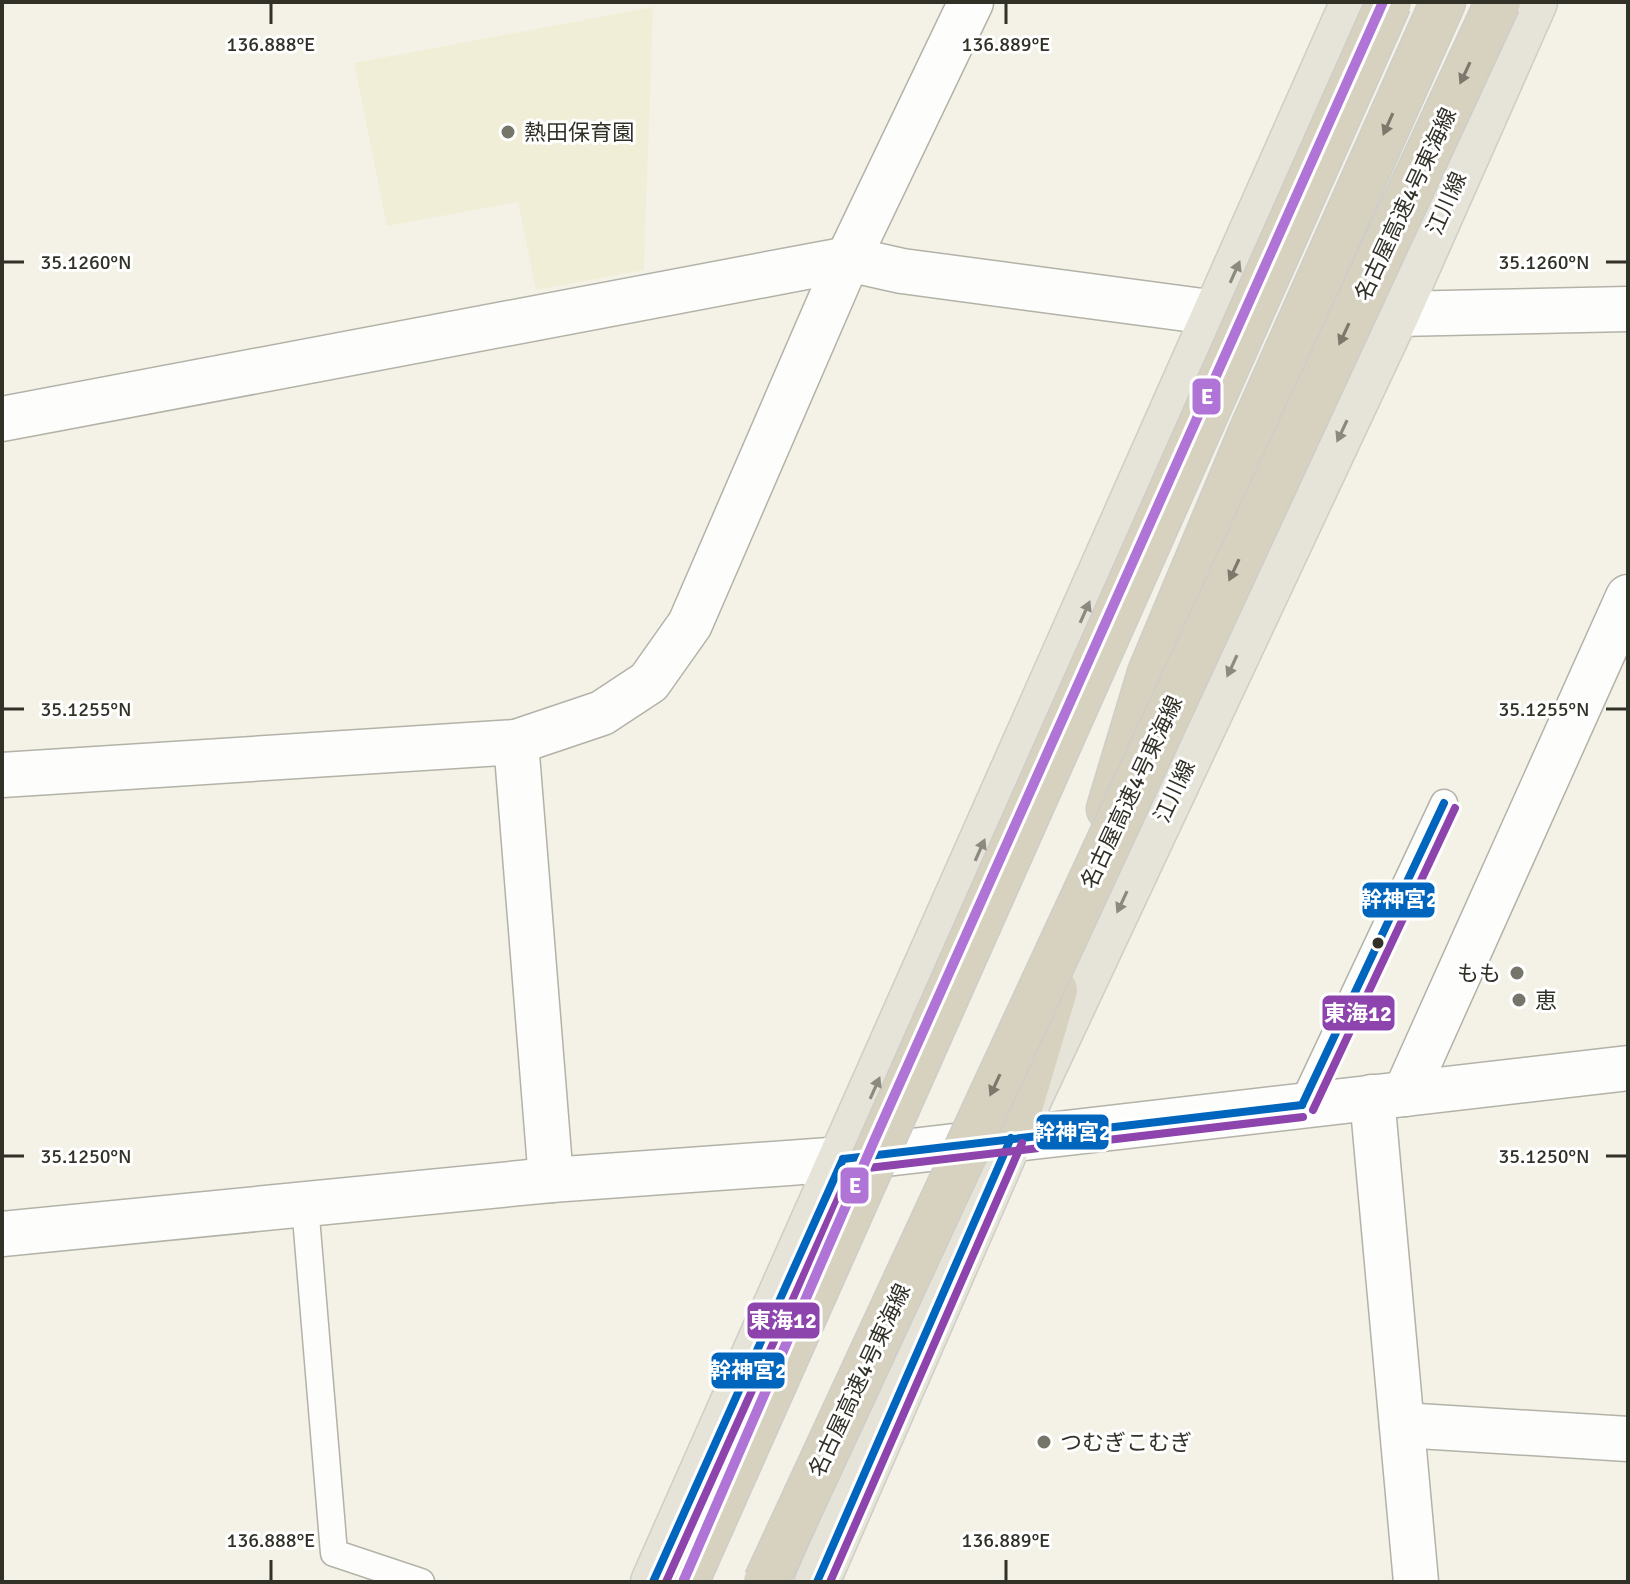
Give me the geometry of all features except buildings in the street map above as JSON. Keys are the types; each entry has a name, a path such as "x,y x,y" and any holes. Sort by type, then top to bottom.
{"highway":[{"path":"686,1582 1389,2"},
{"path":"1011,1138 1150,673 1252,430 1443,2"},
{"name":"名古屋高速4号東海線","path":"766,1582 1498,2"}],"main road":[{"path":"653,1582 1353,2"},
{"name":"江川線","path":"817,1582 1011,1138 1397,314 1535,2"}],"street":[{"path":"2,775 516,742 602,713 649,682 690,624 848,259 971,2"},
{"path":"2,419 848,259 902,271 1217,313"},
{"path":"1397,314 1628,309"},
{"path":"1416,1582 1402,1425 1388,1095 1628,597"},
{"path":"516,742 551,1180"},
{"path":"2,1234 551,1180 843,1159 1628,1068"},
{"path":"1402,1425 1628,1439"}],"lane":[{"path":"1302,1105 1444,803"},
{"path":"305,1205 334,1553 421,1582"}],"shaded area":[{"name":"熱田保育園","path":"653,7 644,270 536,290 518,202 387,226 354,63"}],"transit line":[{"name":"E","path":"683,1582 874,1141 1383,2"},
{"name":"幹神宮2","path":"1302,1105 1444,803"},
{"name":"東海12","path":"1313,1110 1455,808"},
{"name":"幹神宮2","path":"843,1159 1302,1105"},
{"name":"東海12","path":"666,1582 851,1170 1303,1117"},
{"name":"幹神宮2","path":"817,1582 1011,1138"},
{"name":"東海12","path":"830,1582 1022,1143"},
{"name":"幹神宮2","path":"653,1582 843,1159"}],"place":[{"name":"熱田保育園","path":"508,132"},
{"name":"もも","path":"1517,973"},
{"name":"恵","path":"1519,1000"},
{"name":"つむぎこむぎ","path":"1044,1442"}]}
